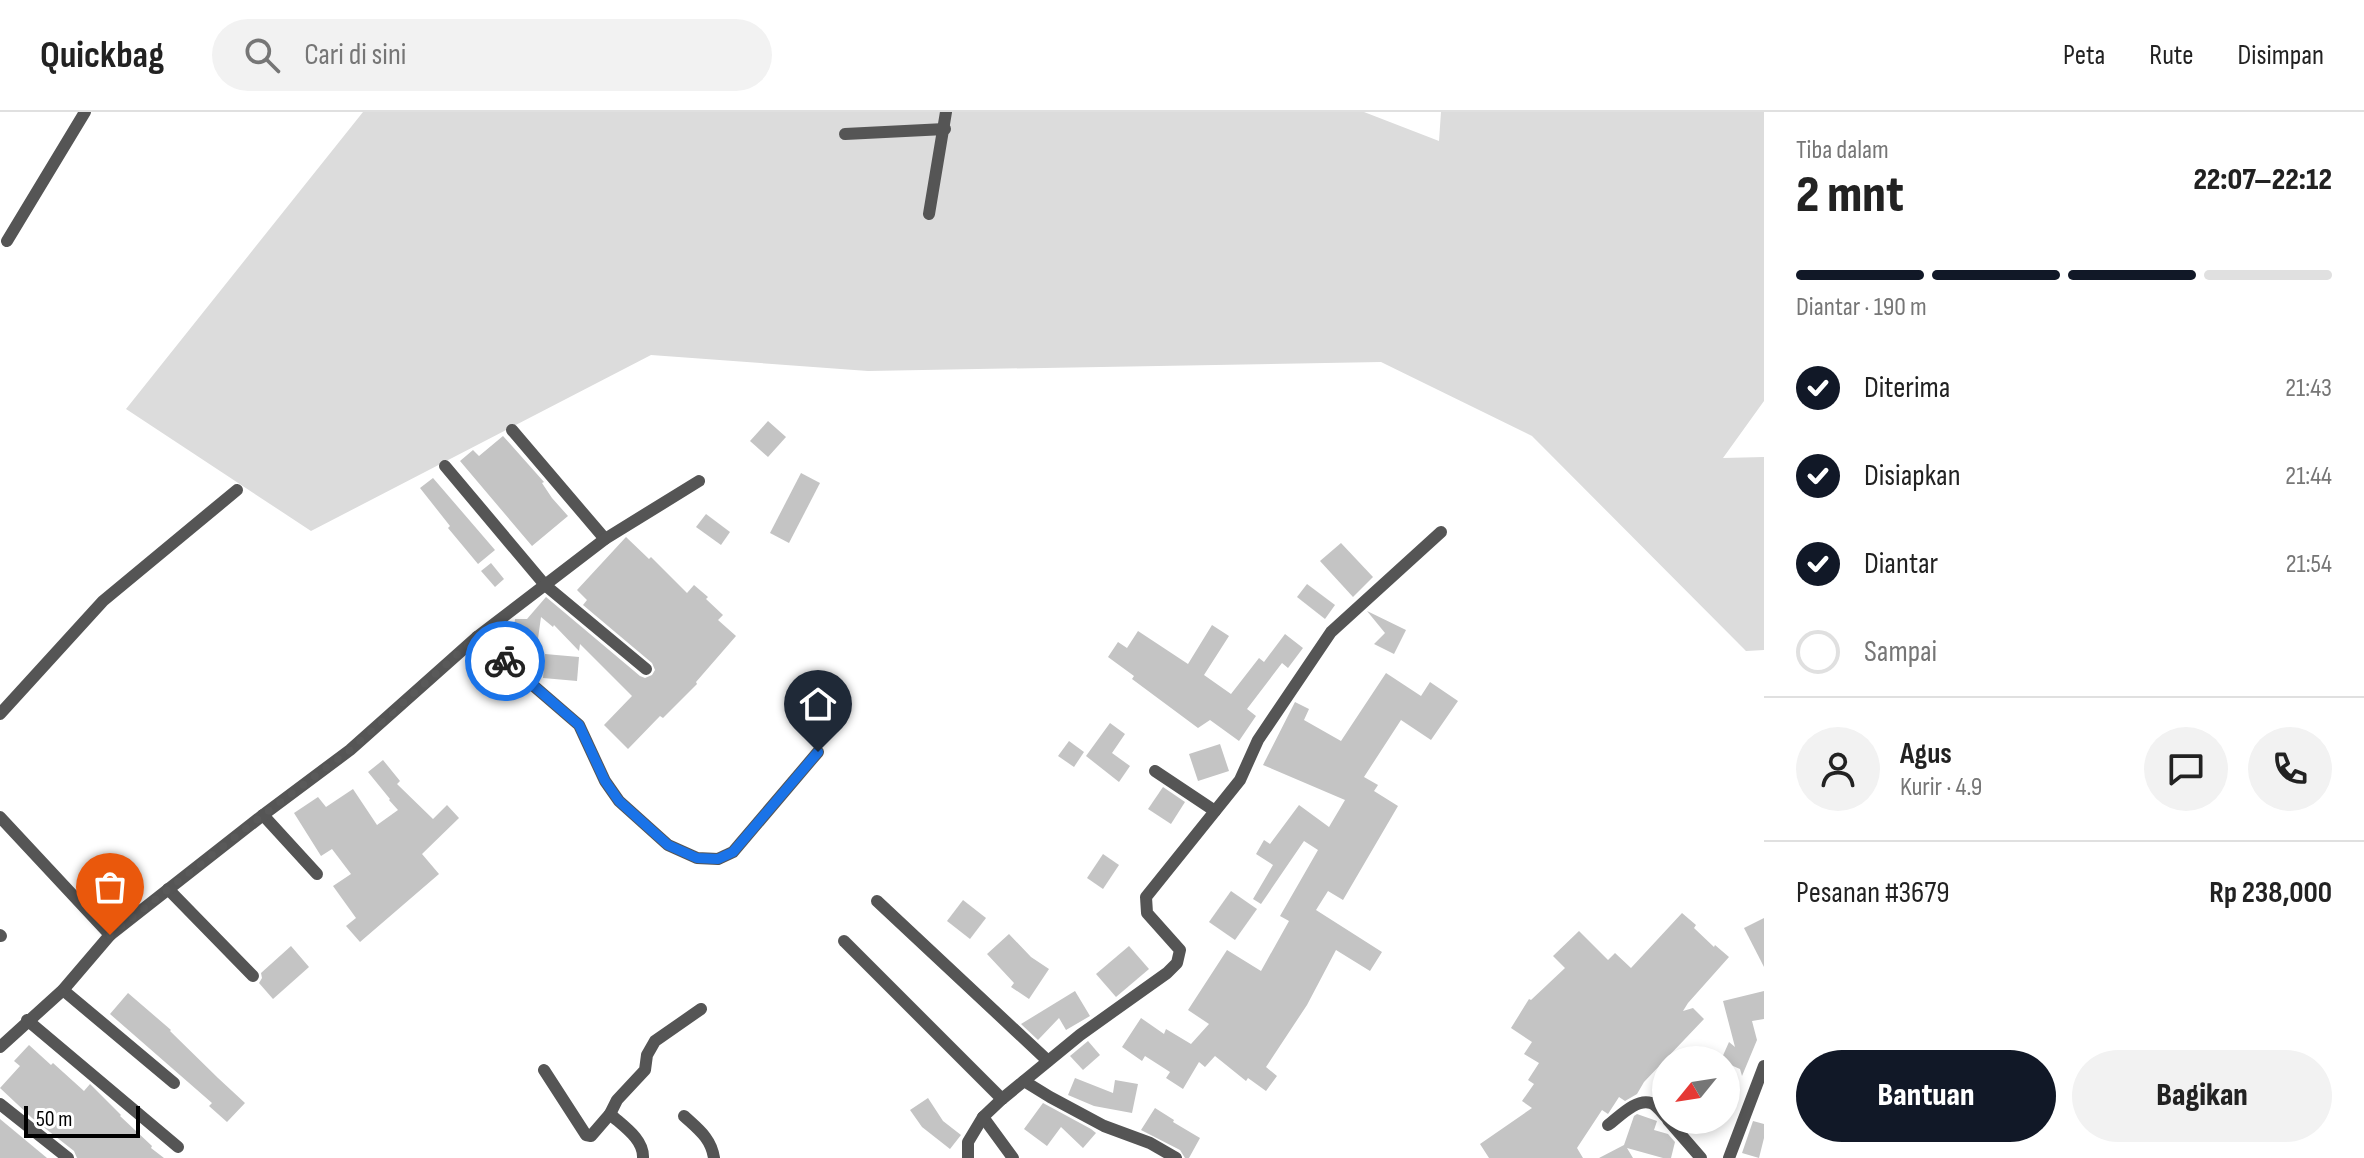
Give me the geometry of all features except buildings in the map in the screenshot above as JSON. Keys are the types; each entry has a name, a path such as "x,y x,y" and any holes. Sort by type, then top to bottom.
{"street":[{"path":"7,241 85,112"},
{"path":"929,214 946,112"},
{"path":"845,134 945,129"},
{"path":"512,430 605,539"},
{"path":"445,466 545,585 646,669"},
{"path":"0,1047 63,990 110,935 350,750 477,637 605,539 699,481"},
{"path":"0,714 103,601 237,490"},
{"path":"968,1158 968,1142 983,1117 1002,1099 1080,1035 1177,963 1180,950 1147,913 1146,897 1240,780 1258,740 1331,632 1441,532"},
{"path":"477,637 579,725 605,781 619,801 668,845 697,858 718,859 733,852 818,752"},
{"path":"1155,771 1215,811"},
{"path":"263,815 317,874"},
{"path":"0,817 110,935"},
{"path":"168,889 253,976"},
{"path":"877,901 1048,1061"},
{"path":"844,941 1002,1099"},
{"path":"63,990 174,1083"},
{"path":"544,1070 586,1135 591,1136 610,1114 617,1100 645,1070 647,1055 655,1041 701,1009"},
{"path":"27,1020 178,1147"},
{"path":"1729,1158 1764,1066"},
{"path":"1024,1081 1104,1126 1150,1143 1176,1158"},
{"path":"0,1104 68,1158"},
{"path":"1608,1125 1635,1105 1652,1104"},
{"path":"610,1114 637,1139 644,1149 643,1158"},
{"path":"684,1116 705,1136 714,1158"},
{"path":"983,1117 1013,1158"},
{"path":"1680,1134 1701,1158"}],"shaded area":[{"path":"363,112 1364,112 1439,141 1441,112 1764,112 1764,401 1723,458 1764,457 1764,650 1746,651 1532,436 1381,362 868,371 651,355 311,531 126,409"}],"way so far":[{"path":"110,935 350,750 477,637 505,661"}],"route":[{"path":"505,661 579,725 605,781 619,801 668,845 697,858 718,859 733,852 818,752"}]}
